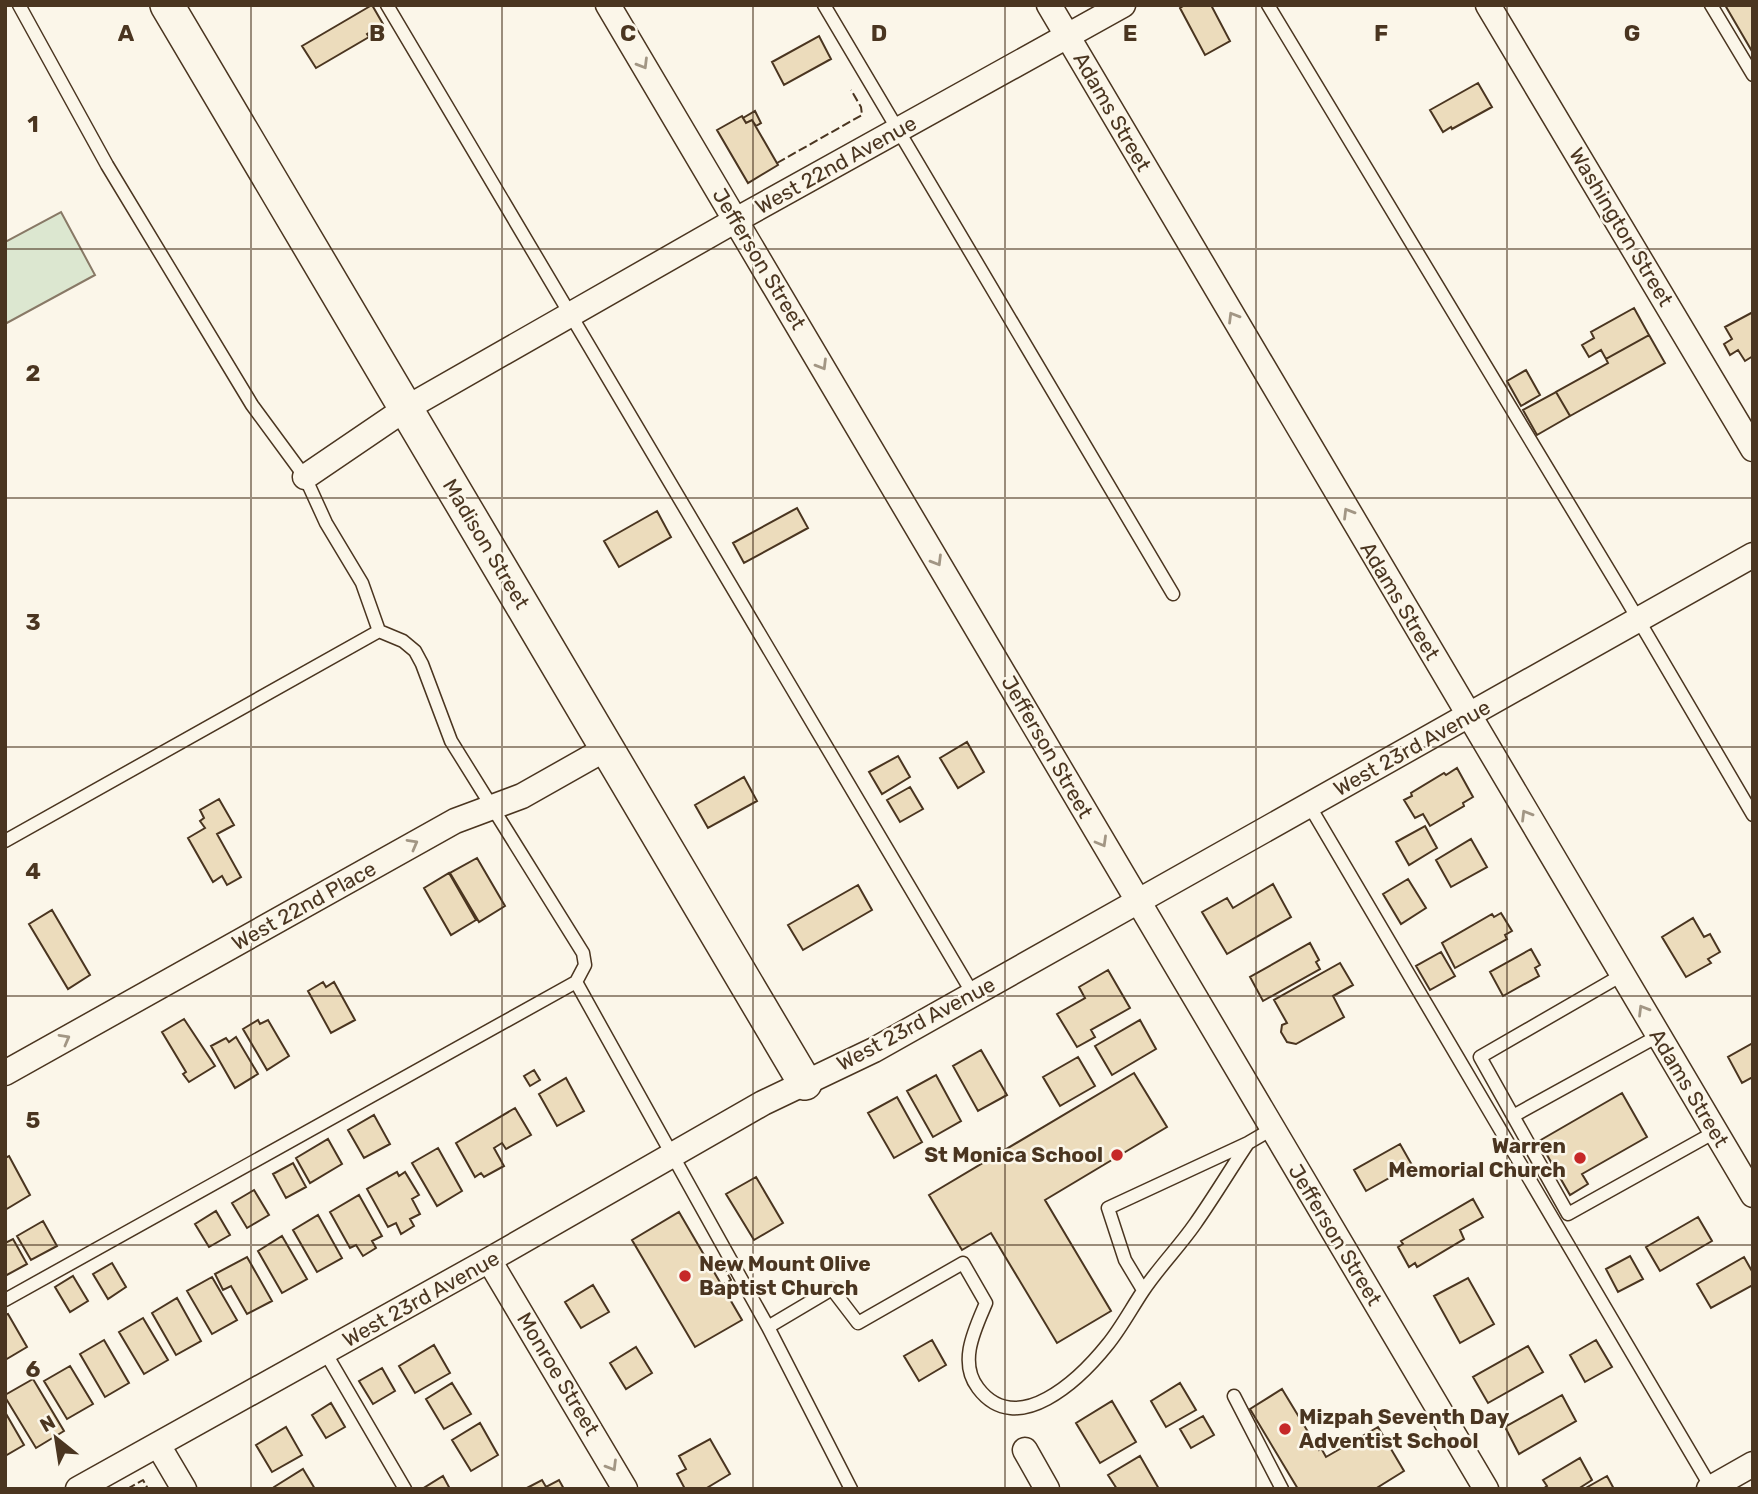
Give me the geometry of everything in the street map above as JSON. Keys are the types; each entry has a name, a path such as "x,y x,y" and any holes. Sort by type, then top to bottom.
{"street":[{"name":"Madison Street","path":"166,5 805,1083"},
{"name":"Jefferson Street","path":"608,5 1486,1489"},
{"name":"Adams Street","path":"1049,5 1753,1195"},
{"name":"West 22nd Avenue","path":"305,477 405,409 736,220 1123,5"},
{"name":"Washington Street","path":"1488,5 1753,449"},
{"name":"West 23rd Avenue","path":"78,1489 326,1352 763,1103 874,1050 1753,555"},
{"name":"West 22nd Place","path":"5,1073 443,828 522,796 607,748"},
{"name":"Monroe Street","path":"489,1260 625,1489"},
{"path":"158,1445 184,1489"},
{"path":"1025,1450 1047,1489"},
{"path":"1711,1488 1753,1464"}],"lane":[{"path":"5,1300 576,982 585,965 583,953 451,741 415,651 403,641 379,631 362,583 326,523 305,477 252,405 107,165 19,5"},
{"path":"387,5 973,994"},
{"path":"824,5 1173,594"},
{"path":"1268,5 1753,815"},
{"path":"1711,5 1753,75"},
{"path":"5,841 379,631"},
{"path":"1310,806 1711,1488"},
{"path":"1622,975 1480,1058 1568,1214 1715,1132"},
{"path":"576,982 768,1327 851,1489"},
{"path":"1513,1116 1658,1036"},
{"path":"1143,1290 1125,1260 1108,1208 1248,1143 1272,1129"},
{"path":"768,1327 832,1289 858,1323 963,1263 986,1303 970,1347 968,1362 976,1386 993,1404 1006,1408 1033,1406 1055,1394 1088,1365 1120,1328 1143,1290 1195,1225 1248,1143"},
{"path":"326,1352 405,1489"},
{"path":"1234,1396 1282,1489"}],"green space":[{"path":"61,212 95,275 5,324 5,242"}],"building":[{"path":"372,5 383,24 367,34 369,37 316,68 302,46"},
{"path":"1185,5 1211,5 1230,41 1205,55 1180,8"},
{"path":"1725,5 1753,5 1753,53"},
{"path":"819,36 831,59 784,85 772,62"},
{"path":"1478,83 1492,107 1443,132 1430,110"},
{"path":"755,111 761,123 756,126 752,120 746,123 743,118"},
{"path":"742,116 746,123 752,120 778,165 748,183 717,130"},
{"path":"1634,308 1649,335 1606,359 1601,350 1589,357 1582,345 1594,338 1591,332"},
{"path":"1753,312 1753,356 1745,361 1738,350 1730,355 1724,344 1732,339 1725,327"},
{"path":"1649,335 1665,363 1570,416 1556,392 1608,363 1606,359"},
{"path":"1526,370 1540,395 1521,406 1507,381"},
{"path":"1556,392 1570,416 1537,435 1523,410"},
{"path":"797,508 808,528 744,563 733,543"},
{"path":"657,511 671,537 619,567 604,541"},
{"path":"967,742 984,772 958,788 940,758"},
{"path":"898,756 910,777 882,794 869,772"},
{"path":"1457,768 1473,797 1463,803 1464,806 1430,826 1423,814 1415,818 1404,800 1444,773 1446,775"},
{"path":"744,777 757,801 708,828 695,805"},
{"path":"910,787 923,809 900,822 887,800"},
{"path":"219,799 234,825 217,834 241,877 227,885 222,876 213,882 188,838 205,828 200,821 204,818 200,810"},
{"path":"1425,826 1437,848 1409,865 1396,842"},
{"path":"1471,839 1487,867 1451,887 1436,860"},
{"path":"477,858 505,906 479,922 450,873"},
{"path":"449,873 476,920 451,935 424,888"},
{"path":"1408,879 1426,908 1401,924 1383,894"},
{"path":"1273,884 1291,917 1227,954 1202,912 1227,898 1233,908"},
{"path":"858,885 872,910 803,950 788,925"},
{"path":"52,910 90,975 68,989 29,924"},
{"path":"1501,913 1512,931 1505,935 1507,939 1455,968 1442,943 1492,914 1494,917"},
{"path":"1693,918 1704,937 1710,934 1720,952 1708,959 1711,963 1686,977 1662,937"},
{"path":"1310,943 1319,960 1316,962 1320,969 1263,1001 1250,977"},
{"path":"1531,949 1540,965 1535,968 1539,976 1503,996 1490,972"},
{"path":"1441,952 1455,976 1430,990 1416,966"},
{"path":"1340,963 1353,985 1333,996 1344,1017 1296,1044 1287,1042 1281,1032 1282,1025 1287,1023 1274,1000"},
{"path":"1108,970 1130,1008 1091,1030 1095,1037 1077,1047 1057,1014 1085,998 1079,987"},
{"path":"323,982 326,987 334,982 355,1020 331,1033 308,991"},
{"path":"184,1019 215,1066 189,1082 183,1074 186,1072 162,1032"},
{"path":"258,1020 260,1024 268,1020 289,1056 267,1070 243,1029"},
{"path":"1140,1020 1156,1049 1112,1075 1095,1046"},
{"path":"236,1037 258,1074 235,1088 211,1046 226,1038 229,1042"},
{"path":"1753,1043 1753,1077 1742,1083 1728,1057"},
{"path":"981,1050 1007,1095 978,1111 953,1066"},
{"path":"1078,1057 1095,1086 1060,1106 1043,1077"},
{"path":"534,1070 540,1080 530,1086 524,1076"},
{"path":"1134,1073 1167,1127 1045,1200 1111,1311 1057,1343 991,1233 962,1250 929,1195"},
{"path":"936,1075 961,1121 933,1137 907,1091"},
{"path":"566,1078 584,1111 557,1126 539,1094"},
{"name":"Warren Memorial Church","path":"1622,1093 1647,1137 1582,1174 1588,1184 1570,1195 1539,1141"},
{"path":"897,1097 922,1142 894,1158 868,1113"},
{"path":"515,1108 531,1135 506,1149 502,1143 494,1148 504,1166 484,1177 481,1173 475,1177 456,1143"},
{"path":"374,1115 390,1144 364,1158 348,1130"},
{"path":"328,1139 342,1164 310,1183 296,1158"},
{"path":"1400,1144 1412,1165 1366,1191 1354,1170"},
{"path":"438,1148 462,1191 437,1206 412,1163"},
{"path":"9,1156 30,1195 5,1210 5,1158"},
{"path":"293,1163 306,1187 286,1198 273,1174"},
{"path":"397,1172 399,1176 405,1172 419,1195 412,1199 420,1214 410,1219 414,1226 401,1234 396,1223 388,1227 367,1189"},
{"path":"756,1177 783,1223 754,1240 726,1194"},
{"path":"254,1190 269,1215 247,1228 232,1203"},
{"path":"359,1195 382,1236 372,1241 376,1248 363,1256 356,1245 350,1248 330,1212"},
{"path":"1473,1199 1483,1217 1460,1230 1464,1239 1417,1267 1415,1263 1409,1267 1398,1247 1403,1244 1401,1241"},
{"path":"216,1211 230,1235 209,1247 195,1224"},
{"name":"New Mount Olive Baptist Church","path":"679,1212 742,1320 695,1347 632,1240"},
{"path":"318,1215 342,1258 317,1272 293,1230"},
{"path":"1698,1217 1712,1241 1660,1271 1646,1247"},
{"path":"43,1221 57,1246 31,1260 17,1236"},
{"path":"282,1236 307,1279 282,1293 258,1251"},
{"path":"13,1239 27,1264 5,1276 5,1243"},
{"path":"1630,1256 1643,1279 1618,1292 1606,1269"},
{"path":"247,1257 272,1301 247,1314 231,1286 223,1290 215,1274"},
{"path":"1744,1257 1753,1273 1753,1285 1711,1308 1697,1284"},
{"path":"112,1263 126,1287 108,1299 93,1274"},
{"path":"73,1276 88,1301 70,1312 55,1287"},
{"path":"212,1277 237,1320 212,1334 187,1291"},
{"path":"1468,1278 1494,1324 1460,1343 1434,1296"},
{"path":"593,1285 609,1312 581,1328 565,1302"},
{"path":"177,1298 201,1341 176,1355 152,1313"},
{"path":"8,1314 27,1347 5,1360 5,1315"},
{"path":"143,1318 168,1360 144,1374 119,1332"},
{"path":"104,1340 129,1383 105,1397 80,1354"},
{"path":"932,1340 946,1365 919,1381 904,1356"},
{"path":"1596,1340 1612,1367 1585,1382 1570,1355"},
{"path":"434,1345 450,1373 415,1393 399,1366"},
{"path":"1528,1346 1543,1372 1488,1403 1473,1377"},
{"path":"636,1347 652,1373 626,1389 610,1363"},
{"path":"70,1366 93,1404 67,1419 44,1381"},
{"path":"382,1368 395,1391 373,1404 359,1381"},
{"path":"33,1379 64,1431 36,1448 5,1397"},
{"path":"452,1383 471,1414 444,1429 426,1399"},
{"path":"1180,1383 1196,1410 1166,1427 1151,1401"},
{"path":"1282,1389 1326,1457 1378,1427 1404,1471 1375,1489 1298,1489 1250,1409"},
{"path":"1562,1395 1576,1421 1519,1454 1505,1427"},
{"path":"1112,1401 1136,1442 1100,1463 1076,1423"},
{"path":"331,1403 345,1427 326,1438 312,1415"},
{"path":"5,1412 24,1445 5,1456"},
{"path":"1203,1416 1214,1435 1191,1448 1180,1429"},
{"path":"480,1423 498,1455 471,1471 452,1440"},
{"path":"286,1427 302,1455 272,1472 256,1445"},
{"path":"710,1439 730,1474 705,1489 685,1489 677,1474 686,1469 679,1456"},
{"path":"1140,1456 1159,1489 1117,1489 1108,1475"},
{"path":"1580,1458 1592,1480 1578,1489 1543,1489 1547,1486 1543,1480"},
{"path":"303,1469 315,1489 275,1489 274,1487"},
{"path":"443,1476 450,1489 422,1489"},
{"path":"1607,1476 1614,1489 1584,1489"},
{"path":"542,1480 546,1487 559,1480 564,1489 525,1489"}],"fence":[{"path":"777,163 862,115 861,107 851,90"},
{"path":"712,1267 721,1262 731,1280 722,1285"},
{"path":"127,1489 143,1480 148,1489"}],"place":[{"name":"St Monica School","path":"1117,1155"},
{"name":"Warren Memorial Church","path":"1580,1158"},
{"name":"New Mount Olive Baptist Church","path":"685,1276"},
{"name":"Mizpah Seventh Day Adventist School","path":"1285,1429"}]}
